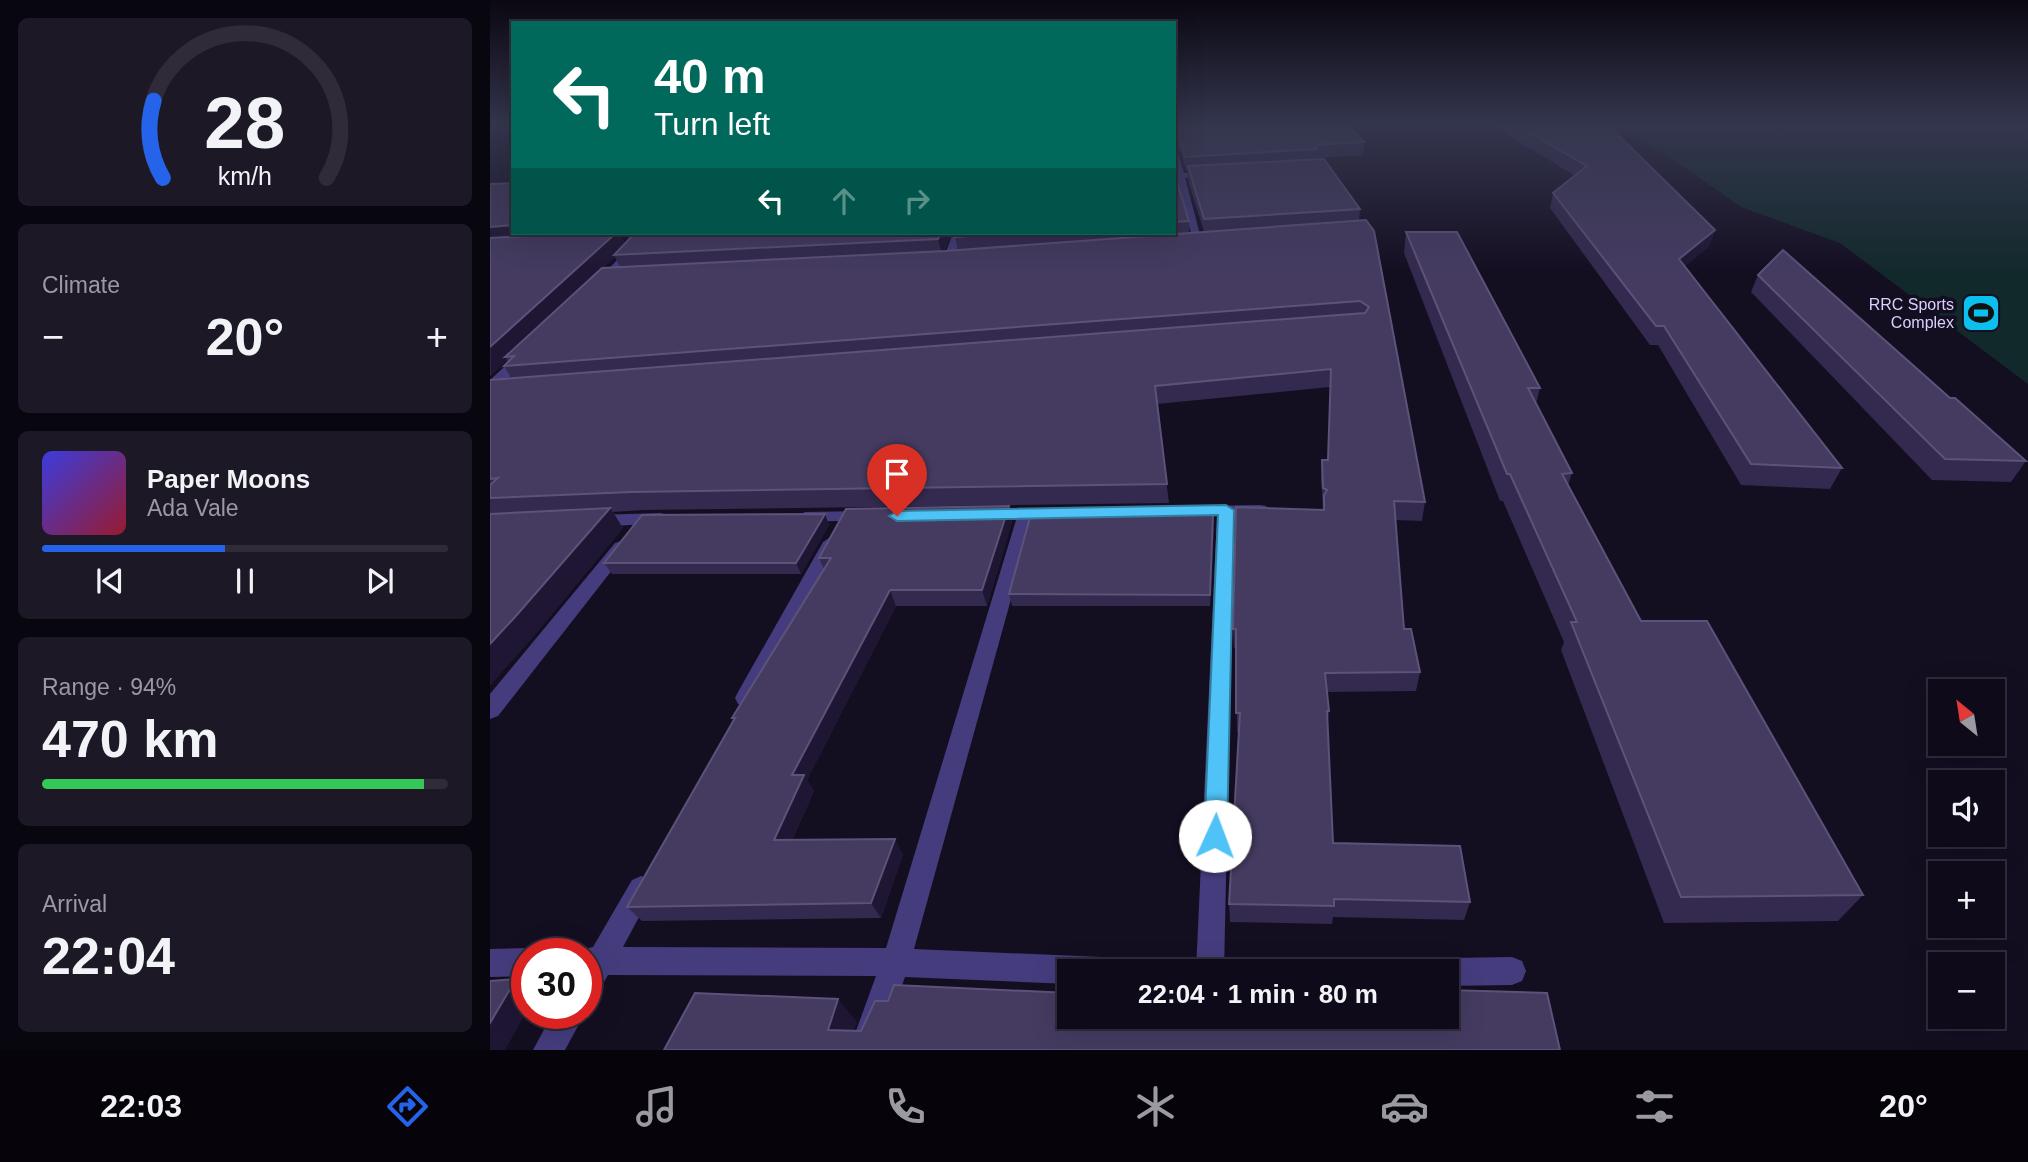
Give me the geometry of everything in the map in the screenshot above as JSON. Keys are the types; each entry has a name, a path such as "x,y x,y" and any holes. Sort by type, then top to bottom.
{"street":[{"path":"1198,240 1179,176 1206,174"},
{"path":"948,260 957,235"},
{"path":"628,240 645,236"},
{"path":"586,297 645,236"},
{"path":"1184,241 1212,240"},
{"path":"934,260 962,258"},
{"path":"606,278 619,278"},
{"path":"495,391 528,352"},
{"path":"1210,959 1226,510"},
{"path":"1133,512 1276,510"},
{"path":"971,515 1066,514"},
{"path":"864,1050 896,962 1027,515"},
{"path":"792,517 887,516"},
{"path":"733,721 845,517"},
{"path":"490,710 643,519"},
{"path":"574,522 684,519"},
{"path":"602,948 654,865"},
{"path":"602,961 896,962 1057,969"},
{"path":"490,963 511,962"},
{"path":"1459,972 1512,971"},
{"path":"548,1050 560,1029"}],"green space":[{"name":"RRC Sports Complex","path":"1694,174 2028,174 2028,384 1840,243 1741,207"}],"building":[{"path":"1190,174 1335,174 1360,209 1204,219"},
{"path":"1577,174 1658,174 1715,230 1679,259 1842,468 1751,464 1664,326 1656,326 1553,193"},
{"path":"1176,179 1189,221 1176,222"},
{"path":"511,183 511,225 490,227 490,184"},
{"path":"1366,220 1374,231 1425,502 1394,501 1404,629 1411,629 1420,672 1325,673 1329,711 1333,843 1460,846 1470,902 1334,899 1334,906 1229,904 1240,713 1236,713 1236,629 1233,629 1236,507 1324,510 1324,495 1327,490 1323,488 1322,460 1328,460 1331,369 1155,386 1167,484 631,492 490,498 490,485 498,478 490,479 490,380 1365,313 1369,307 1360,301 504,366 514,356 505,357 602,268 945,251"},
{"path":"1406,232 1457,232 1540,388 1528,388 1572,473 1562,474 1641,621 1707,621 1863,895 1681,897 1571,622 1577,622 1510,474 1507,474"},
{"path":"543,235 614,235 490,347 490,238"},
{"path":"633,235 940,235 938,239 614,255"},
{"path":"956,235 988,235 955,237"},
{"path":"1783,250 1950,398 1955,398 2026,461 1945,459 1758,275"},
{"path":"1009,506 982,590 890,590 792,775 804,775 774,840 895,839 871,903 627,907 735,718 732,718 831,558 819,558 846,509"},
{"path":"610,508 515,617 490,644 490,514"},
{"path":"1170,509 1171,513 1213,514 1210,595 1009,594 1032,510"},
{"path":"825,514 796,563 604,563 642,515"},
{"path":"511,979 511,987 490,1023 490,981"},
{"path":"894,985 1057,992 1057,1029 1459,1029 1459,990 1547,993 1560,1050 664,1050 695,993 838,999 828,1030 861,1031 875,1001 888,1001"}],"place":[{"name":"RRC Sports Complex","path":"1981,313"}],"route":[{"path":"897,516 1226,510 1215,836"}]}
